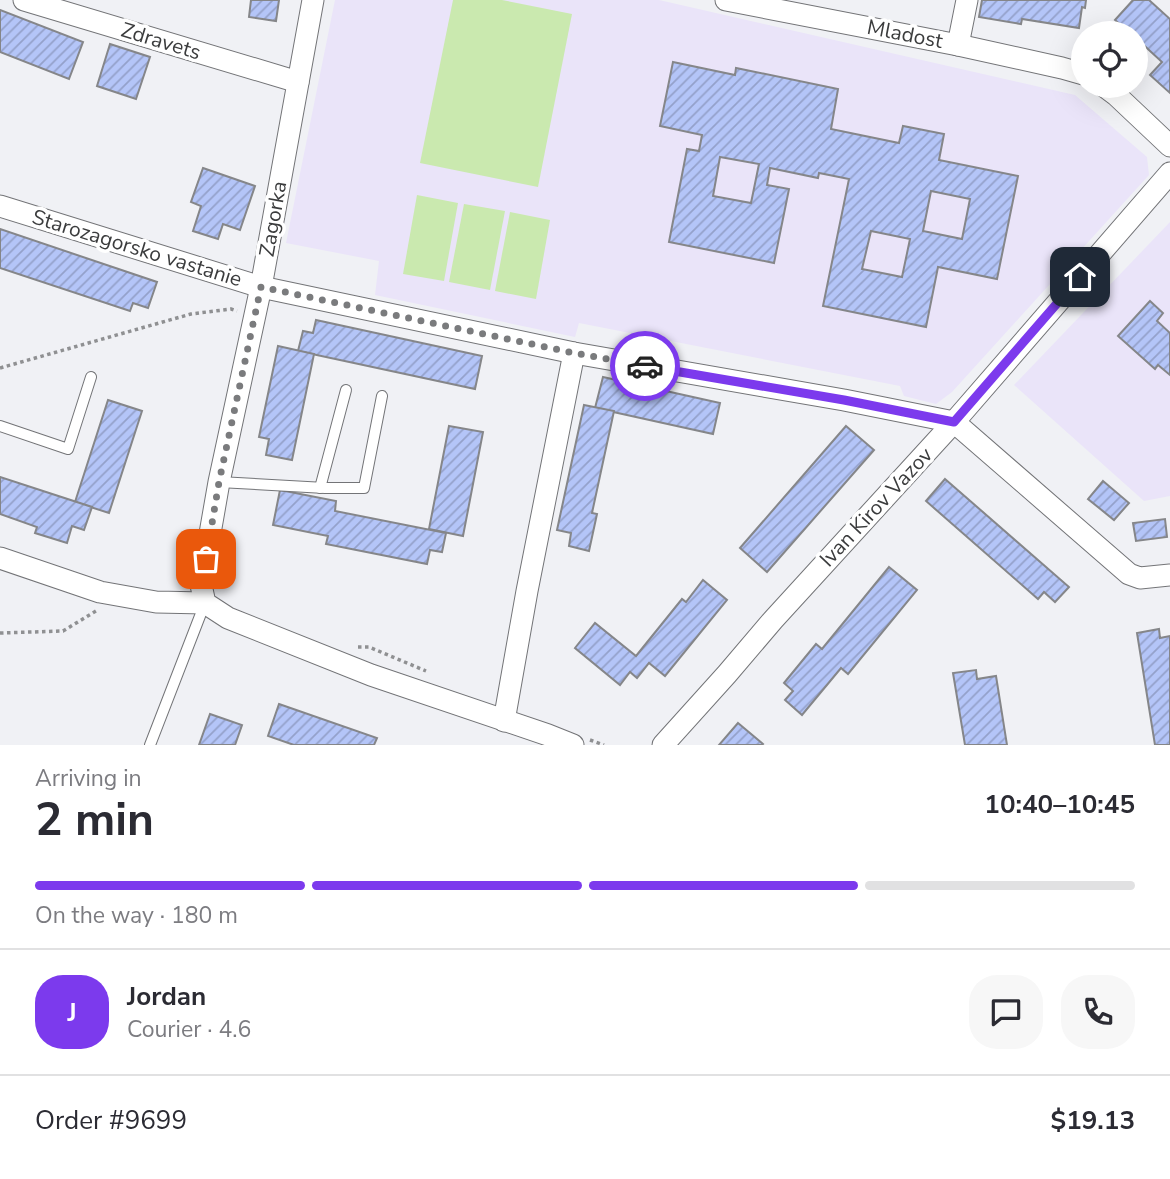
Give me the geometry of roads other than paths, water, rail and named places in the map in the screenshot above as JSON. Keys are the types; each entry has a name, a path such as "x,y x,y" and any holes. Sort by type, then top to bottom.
{"street":[{"name":"Zdravets","path":"24,0 298,82"},
{"name":"Zagorka","path":"205,603 201,585 219,482 261,287 313,0"},
{"name":"Mladost","path":"726,0 958,45 1071,71"},
{"path":"958,45 967,0"},
{"path":"1119,98 1170,146"},
{"name":"Ivan Kirov Vazov","path":"663,745 954,422 1170,173"},
{"name":"Starozagorsko vastanie","path":"0,206 261,287 574,353 954,422 1129,574 1140,578 1170,575"},
{"path":"504,721 574,353"},
{"path":"0,558 100,592 156,603 205,603 228,618 371,675 504,721 543,740 573,745"}],"lane":[{"path":"0,426 68,449 92,377"},
{"path":"320,488 346,390"},
{"path":"219,482 364,488 382,396"},
{"path":"150,745 205,603"}]}
